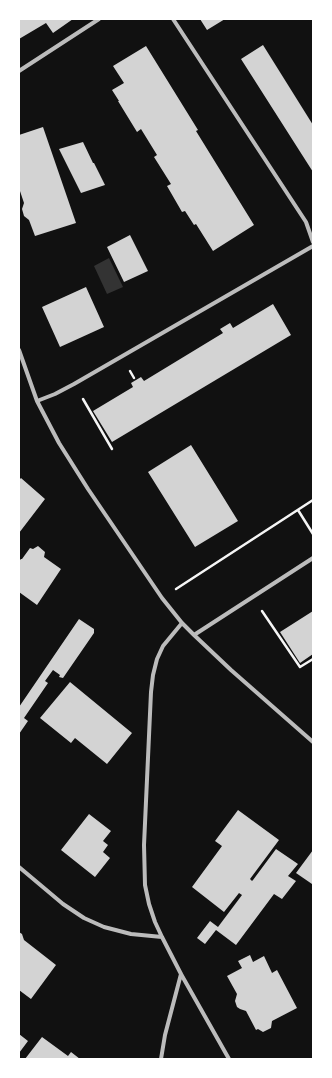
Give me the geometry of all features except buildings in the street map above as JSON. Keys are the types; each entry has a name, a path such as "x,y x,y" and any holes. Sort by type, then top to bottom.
{"street":[{"path":"19,71 99,19"},
{"path":"173,19 306,222 313,242"},
{"path":"37,401 74,384 313,246"},
{"path":"19,350 37,401 59,443 152,585 182,623 194,635 231,670 313,742"},
{"path":"194,635 313,558"},
{"path":"182,623 163,646 157,659 153,675 144,837 145,885 149,904 162,937 229,1059"},
{"path":"19,867 63,904 84,918 104,927 131,934 162,937"},
{"path":"161,1059 165,1035 181,974"}],"path":[{"path":"82,397 112,449"},
{"path":"176,589 313,500"},
{"path":"298,510 313,534"},
{"path":"262,610 300,667 313,659"}],"shaded area":[{"path":"109,258 123,287 107,294 94,266"}]}
